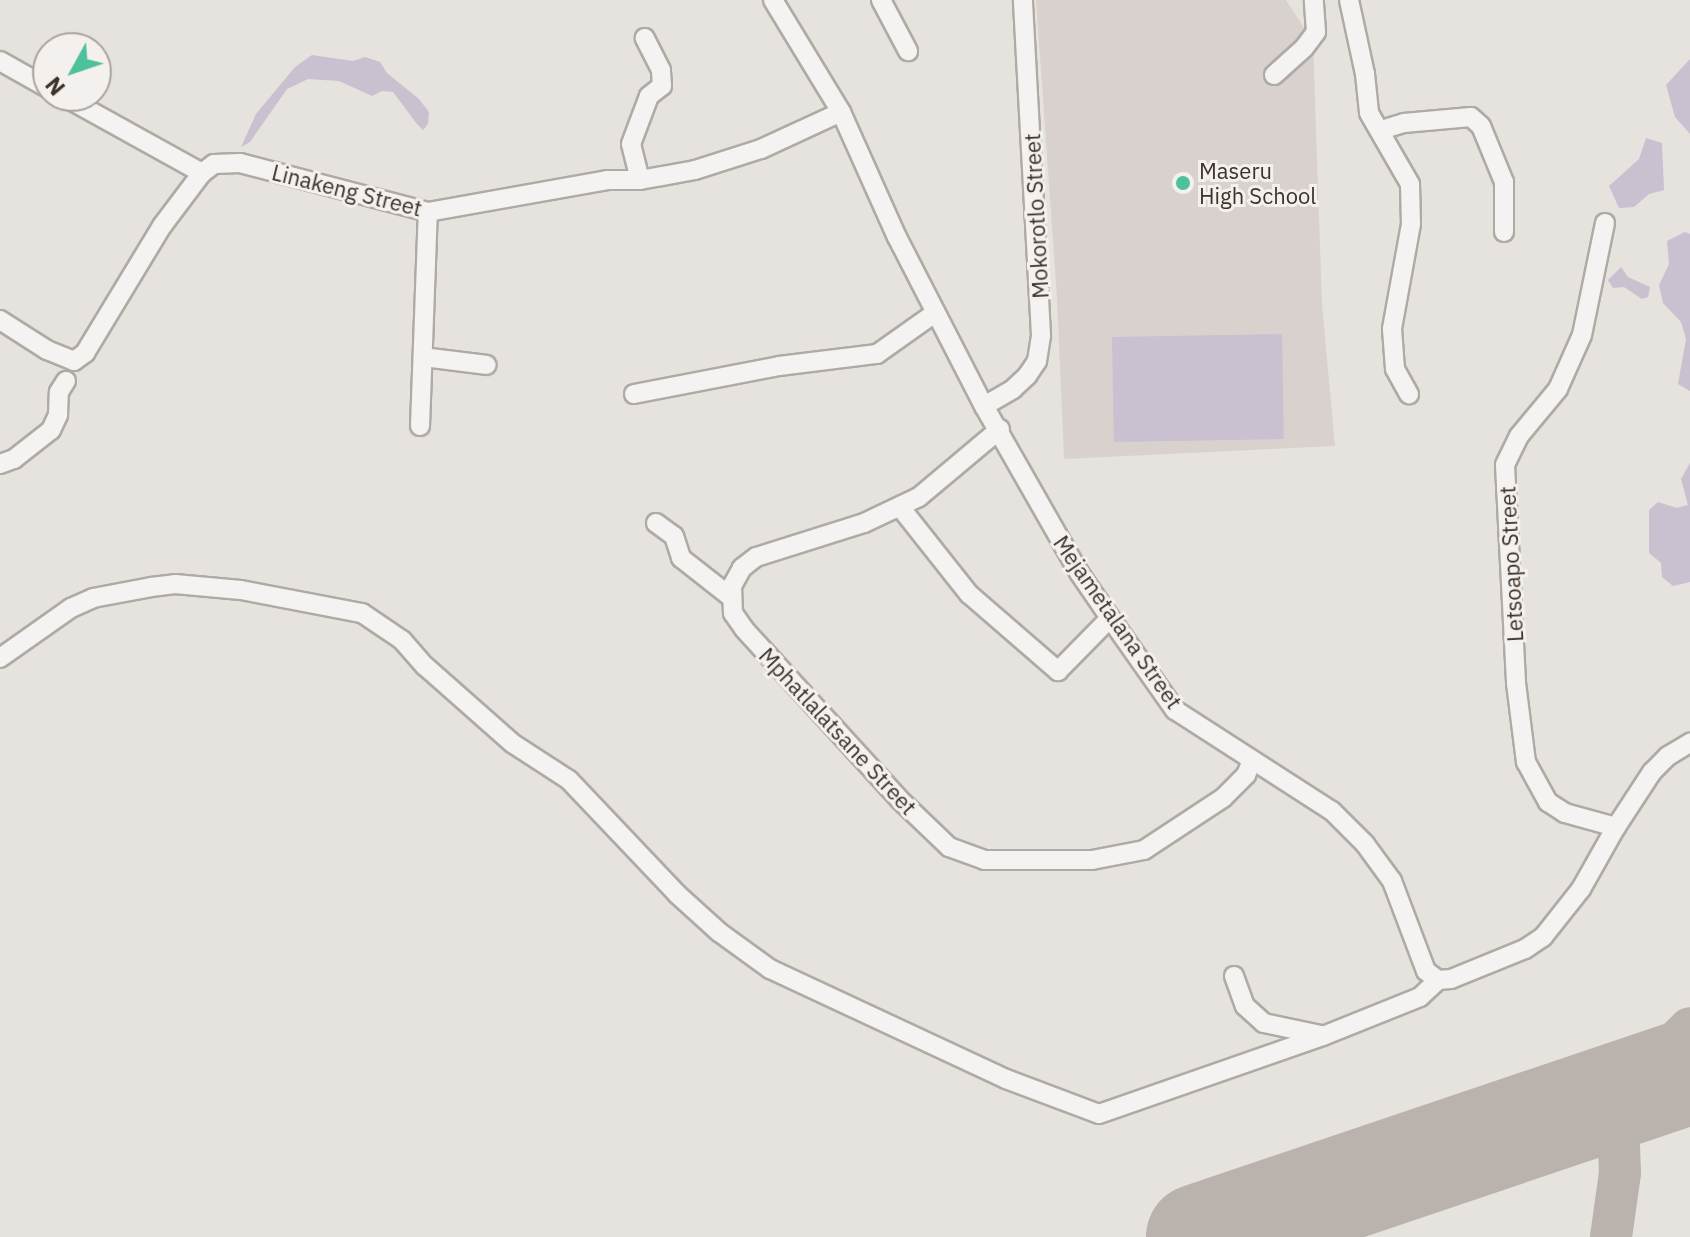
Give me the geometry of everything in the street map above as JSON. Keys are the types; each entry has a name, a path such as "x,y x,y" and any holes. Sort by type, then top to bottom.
{"street":[{"name":"Mejametalana Street","path":"773,0 841,112 935,313 984,406 1000,429 1048,519 1110,618 1175,710 1332,811 1365,844 1392,881 1426,971 1438,980"},
{"path":"881,0 908,51"},
{"name":"Mokorotlo Street","path":"984,406 1027,376 1037,361 1041,335 1023,0"},
{"path":"1274,75 1304,48 1316,32 1314,0"},
{"path":"1349,0 1365,74 1369,113 1410,184 1411,224 1392,329 1395,369 1409,394"},
{"path":"640,180 631,144 649,96 662,86 661,70 645,38"},
{"path":"0,61 32,79"},
{"path":"0,320 47,350 74,361 85,353 162,226 202,173 92,112"},
{"name":"Linakeng Street","path":"202,173 214,164 240,163 428,212 607,180 640,180 695,170 761,149 841,112"},
{"path":"1381,130 1404,123 1471,117 1481,126 1504,182 1504,232"},
{"path":"420,426 428,212"},
{"name":"Letsoapo Street","path":"1605,223 1582,335 1558,389 1519,436 1505,465 1516,683 1526,762 1548,802 1565,813 1616,827"},
{"path":"634,394 779,366 877,354 935,313"},
{"path":"423,357 487,365"},
{"path":"2,462 51,430 58,415 59,392 66,381"},
{"path":"731,597 732,586 742,568 756,557 850,528 900,507 944,479 1000,429"},
{"path":"900,507 969,594 1058,671 1110,618"},
{"path":"656,523 674,536 681,558 731,597"},
{"path":"0,658 71,608 93,598 151,587 202,585 362,613 402,640 486,722 569,780 677,894 719,932 770,969 1006,1079 1099,1114 1323,1036 1420,997 1438,980 1451,979 1525,949 1543,937 1581,889 1652,772 1668,756 1690,743"},
{"name":"Mphatlalatsane Street","path":"731,597 733,613 744,629 879,778 949,847 967,856 984,860 1092,860 1144,850 1223,798 1246,775 1252,760"},
{"path":"1234,976 1245,1006 1264,1023 1323,1036"}],"shaded area":[{"name":"Maseru High School","path":"1036,0 1286,0 1313,42 1322,304 1335,446 1064,459 1057,297"},
{"path":"312,55 353,61 365,57 380,62 387,73 419,99 429,112 428,124 423,130 393,92 382,91 372,96 339,81 308,79 287,89 250,142 241,147 256,114 295,67"},
{"path":"1690,59 1690,134 1675,117 1666,85"},
{"path":"1646,138 1662,143 1664,190 1649,194 1634,207 1619,208 1609,186 1639,159"},
{"path":"1685,232 1690,234 1690,391 1678,384 1686,339 1681,322 1663,303 1659,285 1669,264 1667,241"},
{"path":"1621,267 1628,277 1650,287 1648,297 1642,299 1624,287 1613,288 1608,280"},
{"path":"1282,334 1284,439 1114,442 1112,337"},
{"path":"1690,463 1690,582 1673,586 1662,577 1661,563 1649,553 1649,510 1658,502 1677,508 1688,505 1681,479"}],"taxiway":[{"path":"1612,1097 1646,1072 1690,1028"},
{"path":"1559,1115 1600,1125 1619,1146 1620,1173 1611,1237"}],"runway":[{"path":"1199,1237 1690,1071"}],"place":[{"name":"Maseru High School","path":"1183,183"}]}
